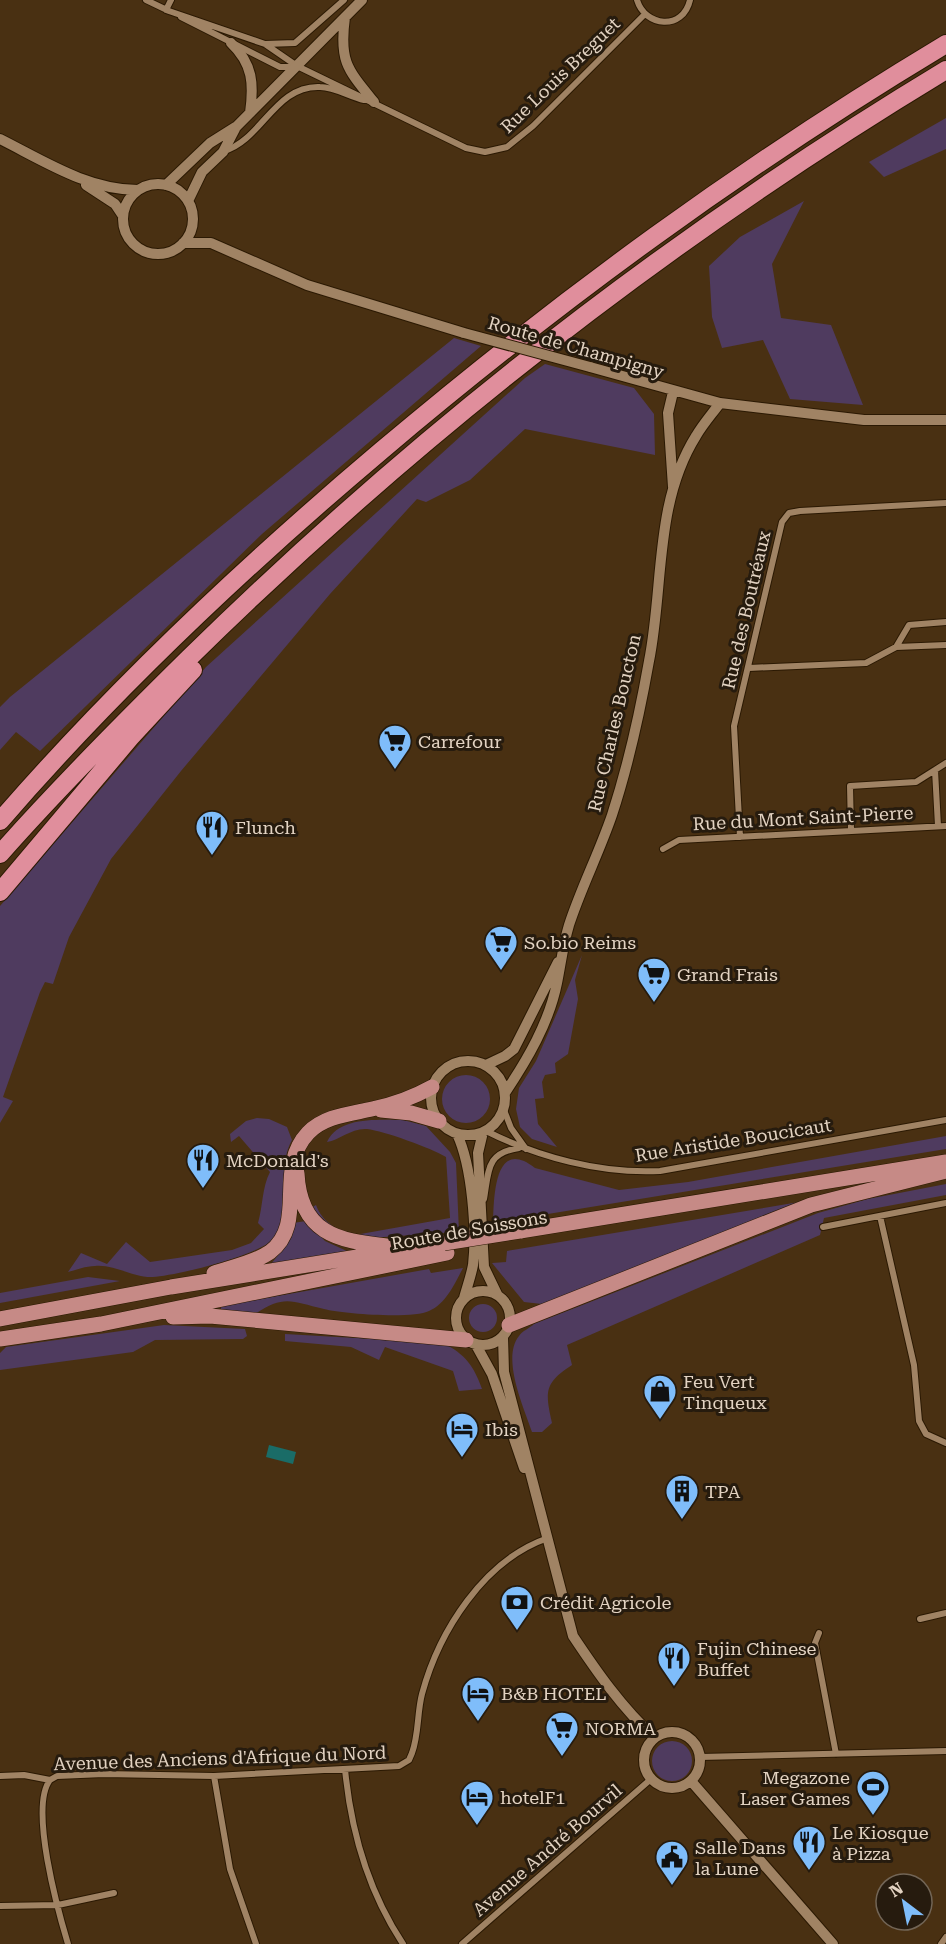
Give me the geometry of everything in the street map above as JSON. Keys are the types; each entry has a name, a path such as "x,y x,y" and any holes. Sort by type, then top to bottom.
{"highway":[{"path":"0,820 89,723 192,621 329,495 465,380 614,263 730,181 946,44"},
{"path":"0,854 106,739 258,590 349,507 483,394 620,288 755,192 878,111 946,70"},
{"path":"0,892 130,738 216,645 258,590"}],"main road":[{"path":"171,1287 252,1260 271,1251 285,1230 291,1214 291,1164 301,1141 309,1131 330,1119 372,1109 432,1087"},
{"path":"372,1109 411,1113 439,1121"},
{"path":"301,1141 297,1181 305,1208 321,1229 348,1242 408,1248"},
{"name":"Route de Soissons","path":"520,1236 946,1162"},
{"path":"506,1331 811,1205 946,1170"},
{"name":"Route de Soissons","path":"0,1339 101,1324 446,1248 946,1170"},
{"name":"Route de Soissons","path":"0,1319 171,1287 408,1248 446,1248"},
{"path":"101,1324 210,1316 471,1343"}],"street":[{"path":"146,0 280,67 297,66"},
{"path":"166,10 171,0"},
{"path":"265,44 296,43 344,0"},
{"path":"166,185 210,143 237,126 362,0"},
{"path":"636,0 644,15 651,20 669,22 684,13 690,0"},
{"path":"166,10 265,44 297,66"},
{"name":"Rue Louis Breguet","path":"297,66 466,148 485,152 507,147 533,126 644,15"},
{"path":"345,17 342,40 348,72 374,102"},
{"path":"231,43 243,55 252,77 250,113"},
{"path":"223,152 237,147 296,90 321,87 374,102"},
{"path":"188,201 175,188 166,185 147,186 138,190 128,201 123,216 125,232 143,251 160,254 183,243 192,225 188,201 202,172 223,152 237,126"},
{"path":"0,139 74,176 114,204 123,216"},
{"path":"74,176 118,189 138,190"},
{"name":"Route de Champigny","path":"192,225 211,243 307,285 464,333 673,392 720,403 864,420 946,420"},
{"name":"Route de Champigny","path":"183,243 211,243"},
{"name":"Rue Charles Boucton","path":"673,392 668,413 673,488"},
{"name":"Rue Charles Boucton","path":"486,1065 514,1049 559,959 581,891 612,814 650,659 661,549 673,488 695,437 720,403"},
{"name":"Rue des Boutréaux","path":"740,837 734,726 782,522 789,513 946,503"},
{"path":"896,647 909,625 946,622"},
{"path":"749,668 866,663 896,647 946,645"},
{"path":"851,831 850,786 916,782 946,763"},
{"path":"935,770 938,826"},
{"name":"Rue du Mont Saint-Pierre","path":"663,849 679,840 946,826"},
{"name":"Rue Charles Boucton","path":"505,1093 521,1072 547,1015 557,983 559,959"},
{"path":"482,1210 489,1167 493,1158 499,1152 523,1148 504,1110 505,1093 499,1077 486,1065 476,1062 455,1063 438,1076 432,1087 432,1108 439,1121 458,1134 471,1136 484,1132 494,1126 504,1110"},
{"name":"Rue Aristide Boucicaut","path":"484,1132 523,1148 615,1171 660,1171 946,1120"},
{"path":"484,1132 478,1153 484,1267 497,1294 508,1308 504,1372 573,1636 596,1672 638,1723 654,1737"},
{"path":"458,1134 465,1154 472,1212 473,1257 464,1298 455,1315 459,1333 471,1343 492,1374 548,1538"},
{"path":"823,1227 946,1203"},
{"path":"880,1216 914,1365 919,1421 926,1434 946,1443"},
{"path":"464,1298 480,1291 497,1294"},
{"path":"471,1343 495,1343 506,1331"},
{"name":"Avenue des Anciens d'Afrique du Nord","path":"0,1776 24,1775 50,1780 57,1776 104,1774 214,1776 391,1768 404,1763 409,1760 415,1746 421,1695 446,1632 495,1571 524,1547 548,1538"},
{"path":"920,1619 946,1614"},
{"path":"819,1633 815,1643 836,1754"},
{"path":"677,1731 688,1736 697,1745 700,1757 700,1766 691,1781 671,1788 651,1779 645,1769 644,1758 647,1746 654,1737 665,1732 677,1731"},
{"path":"700,1757 946,1751"},
{"path":"345,1769 353,1826 364,1867 384,1913 403,1944"},
{"path":"214,1776 230,1869 256,1944"},
{"name":"Avenue André Bourvil","path":"462,1944 651,1779"},
{"path":"50,1780 43,1789 42,1813 51,1879 68,1944"},
{"path":"691,1781 832,1944"},
{"path":"0,1906 58,1905 114,1893"},
{"path":"941,1944 946,1937"}],"shaded area":[{"path":"946,118 946,149 884,177 869,162"},
{"path":"804,201 772,264 781,318 831,325 863,405 790,399 763,340 722,348 712,317 709,266 740,237"},
{"path":"454,338 481,346 262,534 40,751 16,732 0,750 0,707 10,697"},
{"path":"545,364 634,388 654,414 655,455 525,429 470,480 426,502 417,499 330,594 181,771 111,859 69,937 53,984 45,982 40,992 3,1097 13,1101 0,1123 0,906 206,667 525,378"},
{"path":"582,955 575,980 578,999 568,1054 555,1063 556,1073 545,1075 542,1082 544,1098 535,1099 538,1124 557,1147 532,1139 520,1127 516,1109 519,1088 536,1061"},
{"path":"466,1075 483,1082 490,1099 483,1116 466,1123 449,1116 442,1099 449,1082"},
{"path":"257,1118 269,1119 287,1127 292,1140 285,1164 283,1215 274,1238 267,1244 254,1251 218,1263 164,1276 146,1277 102,1266 68,1272 81,1253 107,1264 126,1242 150,1262 232,1250 251,1243 264,1229 258,1223 265,1184 270,1172 239,1136 231,1142 230,1134 246,1121"},
{"path":"403,1120 426,1126 450,1152 456,1163 459,1232 354,1239 327,1227 311,1208 316,1205 331,1225 355,1235 450,1218 446,1157 407,1140 367,1129 356,1130 327,1142 341,1128 360,1121"},
{"path":"946,1136 946,1149 493,1223 494,1199 499,1174 504,1165 511,1160 521,1160 535,1168 619,1190 688,1182"},
{"path":"946,1184 946,1195 824,1218 820,1235 567,1345 572,1365 556,1377 549,1389 548,1403 552,1423 542,1432 532,1432 516,1383 512,1357 514,1345 519,1336 534,1324 818,1213 868,1199"},
{"path":"811,1200 542,1304 524,1302 492,1263 506,1262 507,1251"},
{"path":"306,1221 325,1241 349,1252 269,1266 281,1252 293,1223"},
{"path":"463,1268 440,1303 435,1308 421,1313 361,1314 333,1311 289,1301 274,1304 255,1314 221,1310 221,1306 429,1269 431,1273"},
{"path":"88,1277 120,1281 0,1303 0,1293"},
{"path":"483,1304 493,1308 497,1318 493,1328 483,1332 473,1328 469,1318 473,1308"},
{"path":"164,1325 245,1329 247,1336 243,1339 155,1340 133,1352 0,1370 0,1353 6,1347"},
{"path":"285,1334 443,1343 468,1362 482,1389 459,1391 453,1371 385,1347 379,1360 351,1347 285,1341"},
{"path":"672,1741 686,1747 692,1761 686,1775 672,1781 658,1775 652,1761 658,1747"}],"water":[{"path":"269,1445 296,1452 293,1464 266,1457"}],"place":[{"name":"Carrefour","path":"395,770"},
{"name":"Flunch","path":"212,856"},
{"name":"So.bio Reims","path":"501,971"},
{"name":"Grand Frais","path":"654,1003"},
{"name":"McDonald's","path":"203,1189"},
{"name":"Feu Vert Tinqueux","path":"660,1420"},
{"name":"Ibis","path":"462,1458"},
{"name":"TPA","path":"682,1520"},
{"name":"Crédit Agricole","path":"517,1631"},
{"name":"Fujin Chinese Buffet","path":"674,1687"},
{"name":"B&B HOTEL","path":"478,1722"},
{"name":"NORMA","path":"562,1757"},
{"name":"Megazone Laser Games","path":"873,1816"},
{"name":"hotelF1","path":"477,1826"},
{"name":"Le Kiosque à Pizza","path":"809,1871"},
{"name":"Salle Dans la Lune","path":"672,1886"}]}
